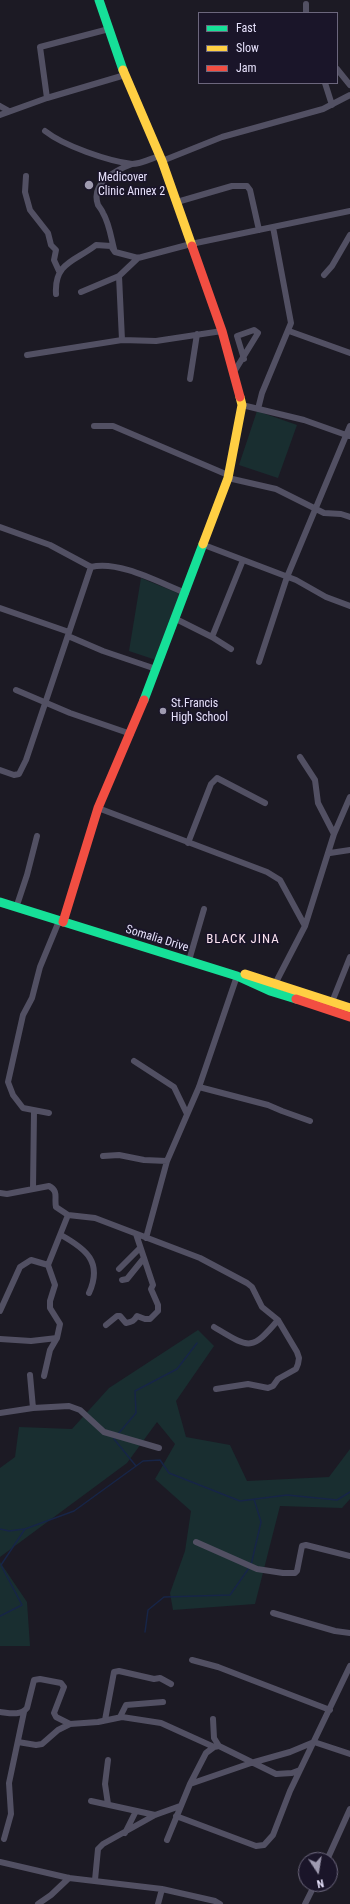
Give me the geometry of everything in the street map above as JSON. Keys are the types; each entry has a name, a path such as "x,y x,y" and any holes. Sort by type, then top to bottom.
{"street":[{"path":"49,1113 23,1108 10,1090 8,1082 23,1015 32,998 40,967 62,920 98,808 131,734 204,545 232,462 242,405 222,331 177,202 125,75 99,0"},
{"path":"306,4 306,12"},
{"path":"48,98 40,47 109,29"},
{"path":"338,70 350,85"},
{"path":"0,115 48,98 125,75"},
{"path":"325,84 332,105"},
{"path":"115,252 104,213 98,205 96,196 101,184 114,172 133,164 160,158 222,137 323,110 350,94"},
{"path":"0,106 9,111"},
{"path":"46,131 57,139 90,153 133,164"},
{"path":"26,176 25,192 30,210 48,233 51,245 56,250 54,260 59,271 56,294"},
{"path":"177,202 232,186 247,186 250,190 259,230"},
{"path":"81,292 119,276 138,258 191,244 350,211"},
{"path":"258,409 262,393 289,331 291,323 291,315 273,227"},
{"path":"324,274 332,266 350,235"},
{"path":"59,271 68,262 87,252 96,245 111,246 115,252 138,258"},
{"path":"119,276 122,340"},
{"path":"234,372 244,359 258,333 254,330 237,336 244,359"},
{"path":"27,355 122,340 156,341 222,331"},
{"path":"289,331 350,354"},
{"path":"190,379 197,334"},
{"path":"242,405 304,420 348,436"},
{"path":"94,426 114,426 251,485 276,489 315,510 350,517"},
{"path":"259,662 287,577 348,436 350,426"},
{"path":"0,527 50,545 91,567 99,565 111,566 133,572 186,593"},
{"path":"204,545 287,577 326,597 350,606"},
{"path":"212,637 243,560"},
{"path":"0,770 14,775 21,770 46,702 91,567"},
{"path":"0,608 69,634 103,651 156,669"},
{"path":"176,619 212,637 230,649"},
{"path":"16,690 70,713 131,734"},
{"path":"300,757 315,780 318,803 334,834"},
{"path":"188,843 212,784 217,778 265,803"},
{"path":"275,984 306,926 330,853 334,834 350,797"},
{"path":"98,808 267,872 280,880 306,926"},
{"path":"18,902 37,836"},
{"path":"330,853 350,850"},
{"name":"Somalia Drive","path":"0,897 18,902 62,920 237,976 270,992 350,1017"},
{"name":"Somalia Drive","path":"0,902 190,957 350,1008"},
{"path":"190,957 204,910"},
{"path":"332,1002 350,957"},
{"path":"146,1238 167,1160 199,1087 237,976"},
{"path":"134,1061 174,1087 187,1114"},
{"path":"199,1087 268,1105 310,1121"},
{"path":"33,1189 34,1111"},
{"path":"103,1156 119,1155 144,1160 167,1160"},
{"path":"0,1193 7,1194 49,1186 54,1188 56,1193 54,1200 56,1207 68,1215 95,1218 200,1258 248,1283 252,1287 262,1307 278,1320 297,1352 299,1358 296,1369 285,1374 273,1386 268,1388 248,1384 216,1389"},
{"path":"44,1376 50,1350 57,1338 60,1324 50,1308 50,1301 55,1285 48,1264 68,1215"},
{"path":"106,1325 117,1316 120,1316 126,1323 133,1321 136,1316 150,1319 158,1310 158,1305 151,1289 153,1285 136,1234"},
{"path":"61,1235 87,1253 94,1262 95,1270 89,1293"},
{"path":"119,1269 140,1248"},
{"path":"122,1280 127,1279 144,1258"},
{"path":"0,1310 20,1267 31,1260 48,1264"},
{"path":"214,1327 240,1342 253,1344 259,1341 278,1320"},
{"path":"0,1339 31,1341 57,1338"},
{"path":"30,1375 33,1408"},
{"path":"0,1413 57,1406 75,1408 99,1429 110,1434 159,1448"},
{"path":"196,1542 212,1550 230,1556 244,1564 273,1572 295,1573 297,1571 302,1546 306,1545 350,1556"},
{"path":"273,1613 334,1632 350,1633"},
{"path":"192,1660 218,1667 330,1710"},
{"path":"176,1816 256,1846 264,1846 273,1835 300,1770 350,1666"},
{"path":"105,1720 114,1672 119,1671 154,1679 160,1678 171,1684"},
{"path":"4,1839 12,1814 9,1783 24,1712 27,1708 34,1680 40,1679 61,1683 63,1690 54,1713 56,1717 70,1724"},
{"path":"120,1717 122,1710 126,1705 163,1702"},
{"path":"0,1712 17,1714 24,1712"},
{"path":"18,1742 36,1745 42,1744 58,1730 70,1724 120,1717 161,1723 276,1774 292,1773 300,1770"},
{"path":"214,1719 214,1738 217,1747"},
{"path":"190,1784 251,1763 279,1756 314,1742 350,1754"},
{"path":"167,1840 180,1806 206,1753 217,1747"},
{"path":"108,1760 105,1784 108,1804"},
{"path":"91,1801 155,1815"},
{"path":"95,1880 98,1849 103,1844 155,1815 180,1806"},
{"path":"331,1852 350,1809"},
{"path":"125,1833 136,1811"},
{"path":"0,1862 69,1878 126,1883 146,1888 162,1889 215,1900 220,1904"},
{"path":"38,1904 51,1895 69,1878"},
{"path":"158,1904 162,1889"},
{"path":"305,1904 311,1892"}],"green space":[{"path":"257,411 297,425 278,478 239,465"},
{"path":"141,578 180,594 156,660 129,651"},
{"path":"198,1330 214,1346 176,1401 186,1437 230,1445 247,1481 329,1477 350,1449 350,1499 342,1508 280,1506 255,1604 173,1610 170,1593 185,1551 191,1511 155,1479 175,1444 157,1422 127,1463 0,1557 0,1468 15,1457 19,1427 72,1429 109,1388"},
{"path":"0,1562 27,1602 30,1646 0,1646"}],"waterway":[{"path":"118,1434 136,1413 135,1391 177,1369 197,1343"},
{"path":"115,1437 114,1439 136,1466"},
{"path":"0,1616 22,1605 1,1565 25,1529 74,1511 143,1461 160,1460 169,1473 240,1501 287,1495 337,1500 350,1492"},
{"path":"251,1565 261,1522 254,1499"},
{"path":"0,1529 9,1531 24,1529"},
{"path":"145,1632 148,1610 164,1597 230,1595 249,1568"}],"traffic: fast":[{"path":"99,0 123,70"},
{"path":"144,700 203,544"},
{"path":"0,902 237,976 270,991 296,999"}],"traffic: slow":[{"path":"123,70 162,161 192,246"},
{"path":"203,544 228,478 242,405 240,397"},
{"path":"245,974 350,1008"}],"traffic: jam":[{"path":"192,246 222,331 240,397"},
{"path":"63,922 98,808 144,700"},
{"path":"296,999 350,1017"}],"place":[{"name":"Medicover Clinic Annex 2","path":"89,185"},
{"name":"St.Francis High School","path":"163,711"}],"district":[{"name":"BLACK JINA","path":"243,940"}]}
